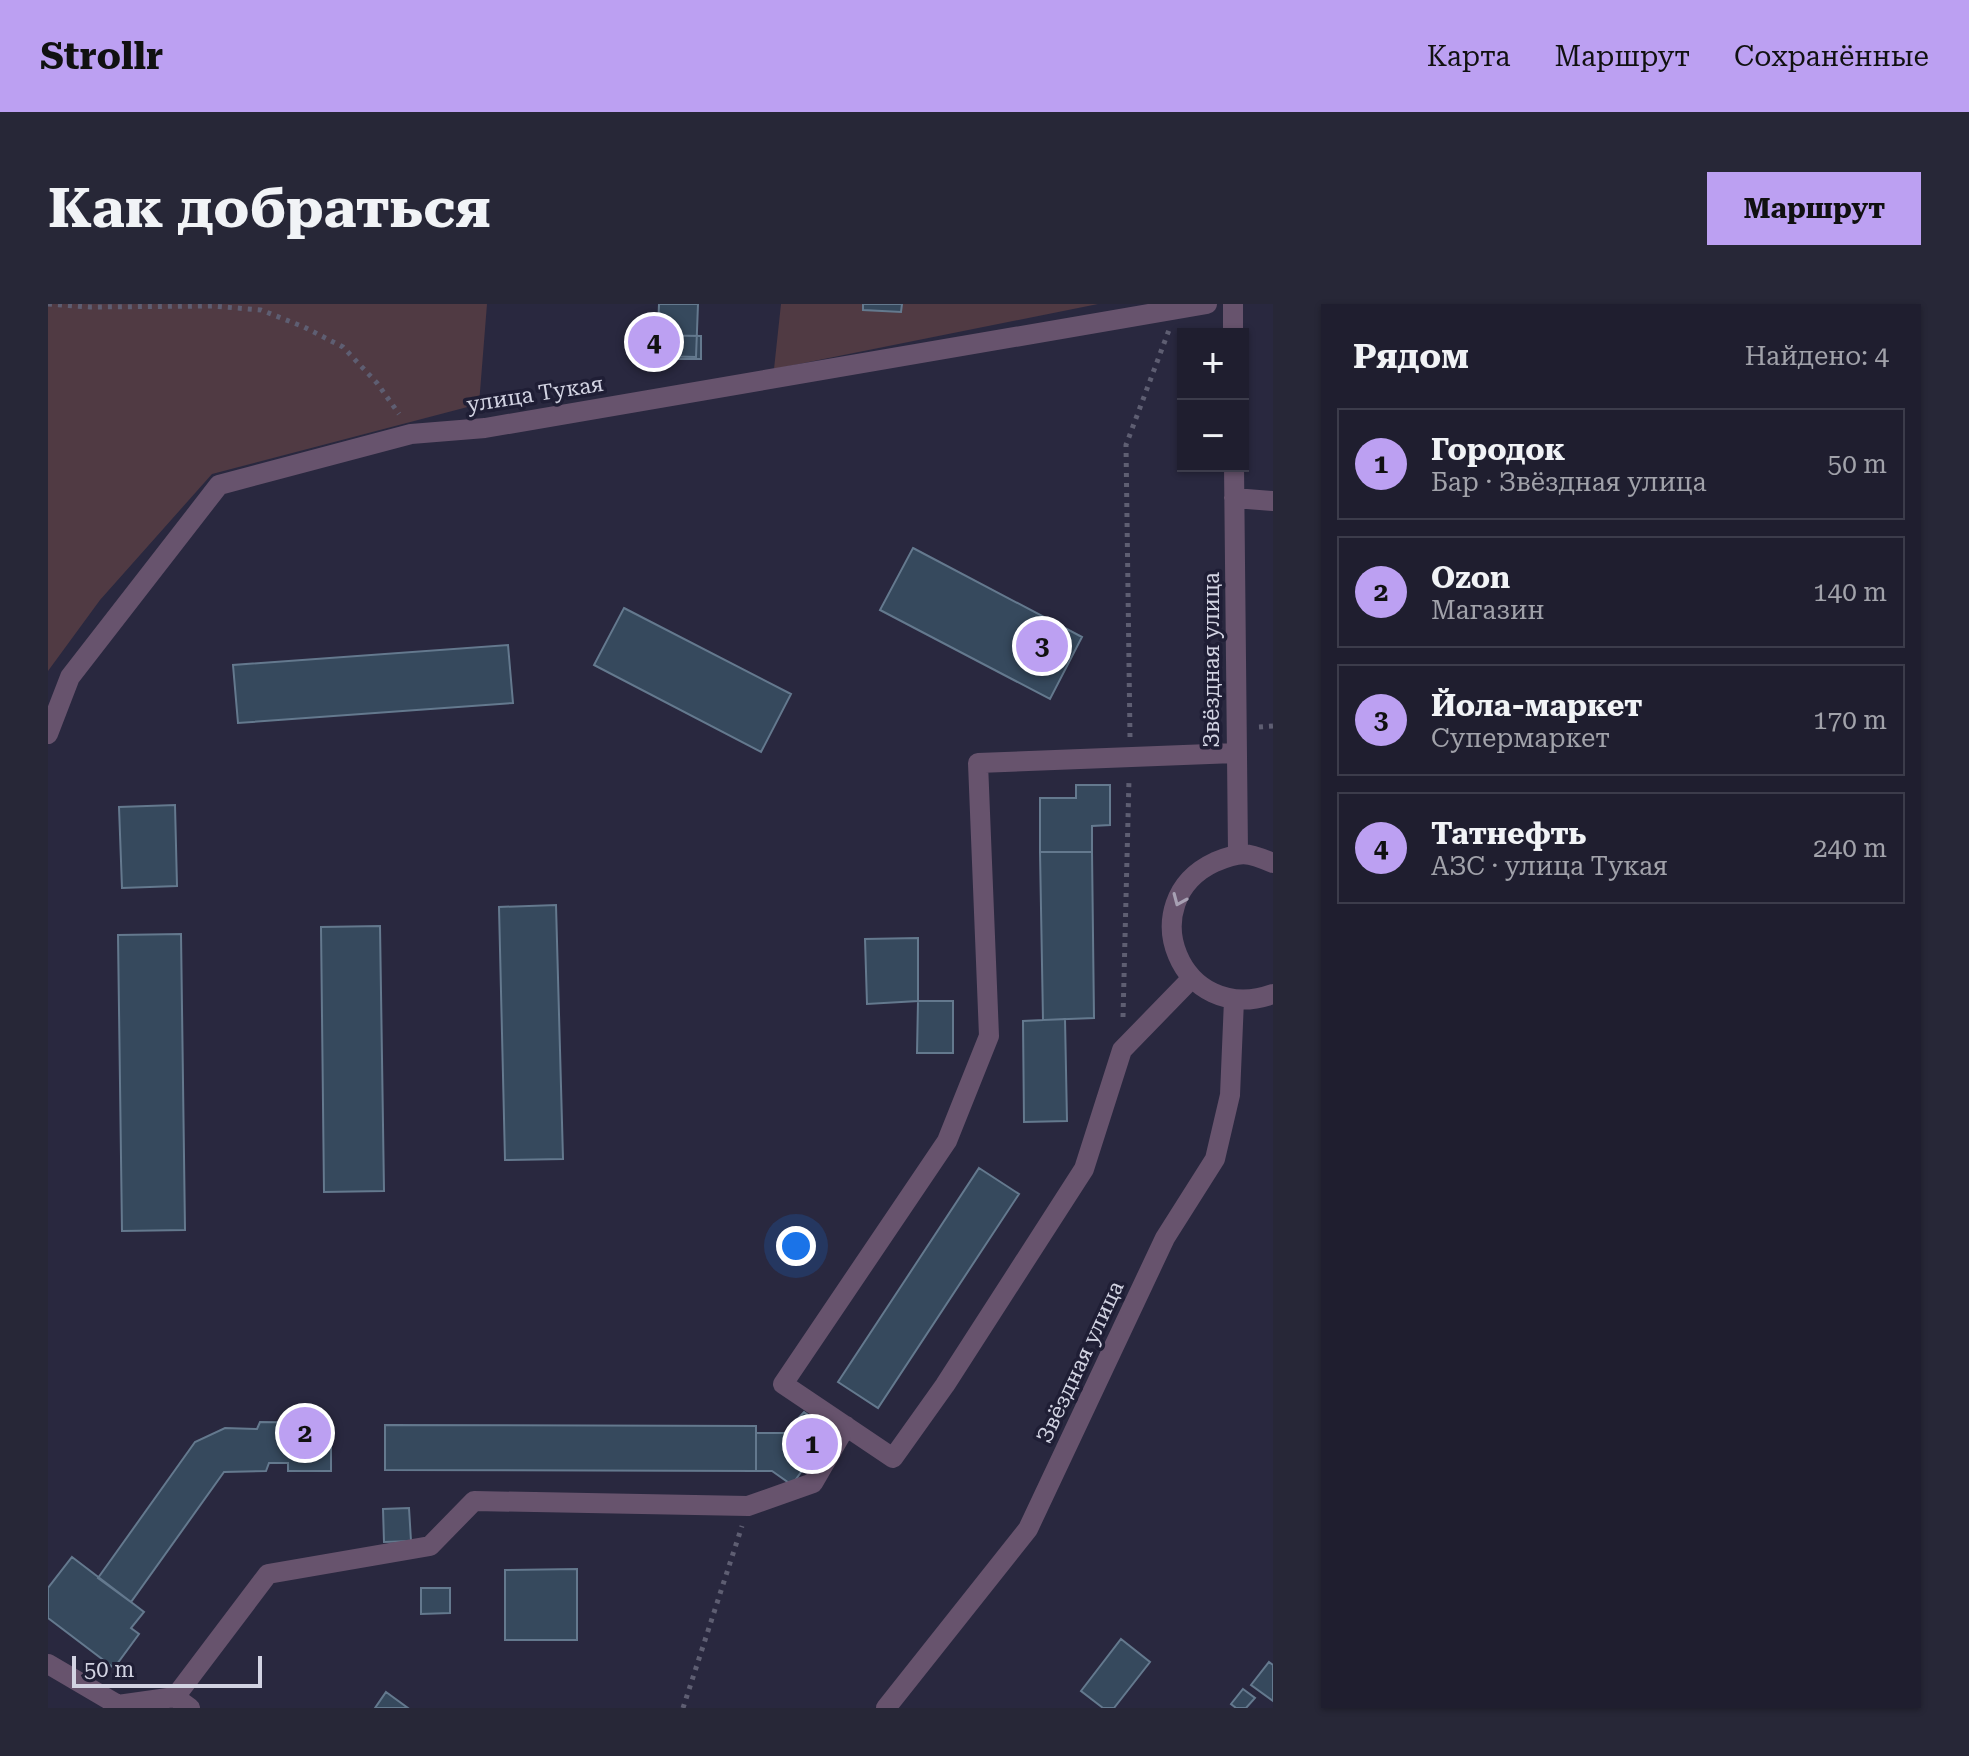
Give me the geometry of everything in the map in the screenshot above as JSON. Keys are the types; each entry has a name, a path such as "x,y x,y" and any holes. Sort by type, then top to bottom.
{"street":[{"name":"улица Тукая","path":"48,734 70,677 219,485 411,434 485,428 1207,304"},
{"path":"1233,304 1233,328"},
{"name":"Звёздная улица","path":"1234,472 1238,853"},
{"path":"1234,498 1273,501"},
{"path":"1192,978 1122,1050 1084,1169 945,1385 893,1458 783,1384 947,1141 989,1036 978,763 1235,753"},
{"path":"1273,863 1238,853 1207,866 1182,891 1172,922 1173,941 1181,963 1192,978 1208,991 1234,1000 1252,1000 1273,994"},
{"name":"Звёздная улица","path":"886,1708 1028,1529 1165,1238 1215,1159 1230,1095 1234,1000"},
{"path":"48,1664 118,1705 183,1703 268,1574 430,1546 474,1501 748,1506 813,1483 846,1426"}],"path":[{"path":"48,304 90,307 212,306 261,310 343,347 377,383 411,434"},
{"path":"1122,1050 1130,757 1126,445 1177,309"},
{"path":"683,1708 748,1506"}],"shaded area":[{"path":"48,304 487,304 479,404 212,474 100,600 48,671"},
{"path":"781,304 1098,304 774,369"}],"building":[{"path":"659,304 698,304 696,357 657,356"},
{"path":"863,304 902,304 901,312 863,310"},
{"path":"639,335 701,336 701,359 639,359"},
{"path":"913,548 1082,637 1050,699 880,610"},
{"path":"624,608 791,694 761,752 594,665"},
{"path":"508,645 513,703 238,723 233,665"},
{"path":"1076,785 1110,785 1110,825 1092,826 1092,852 1040,852 1040,798 1076,798"},
{"path":"175,805 177,886 122,888 119,807"},
{"path":"1040,852 1092,852 1094,1018 1043,1020"},
{"path":"556,905 563,1159 505,1160 499,907"},
{"path":"380,926 384,1191 324,1192 321,927"},
{"path":"181,934 185,1230 122,1231 118,935"},
{"path":"918,938 918,1001 867,1004 865,939"},
{"path":"918,1001 953,1001 953,1053 917,1053"},
{"path":"1065,1019 1067,1121 1024,1122 1023,1021"},
{"path":"979,1168 1019,1194 878,1408 838,1382"},
{"path":"804,1412 830,1430 792,1485 772,1471 756,1471 756,1433 785,1433"},
{"path":"260,1422 331,1423 331,1471 288,1471 288,1463 269,1463 266,1471 224,1472 131,1602 98,1578 195,1442 225,1428 257,1429"},
{"path":"385,1425 756,1426 756,1471 385,1470"},
{"path":"409,1508 411,1541 384,1542 383,1509"},
{"path":"72,1557 144,1612 131,1628 139,1634 114,1668 48,1618 48,1588"},
{"path":"577,1569 577,1640 505,1640 505,1570"},
{"path":"421,1588 450,1588 450,1613 421,1614"},
{"path":"1121,1639 1150,1662 1114,1708 1103,1708 1081,1691"},
{"path":"1269,1662 1273,1665 1273,1701 1251,1685"},
{"path":"1243,1689 1255,1698 1246,1708 1236,1708 1231,1704"},
{"path":"386,1692 408,1708 375,1708"}],"place":[{"name":"Татнефть","path":"654,342"},
{"name":"Йола-маркет","path":"1042,646"},
{"name":"Ozon","path":"305,1433"},
{"name":"Городок","path":"812,1444"}]}
